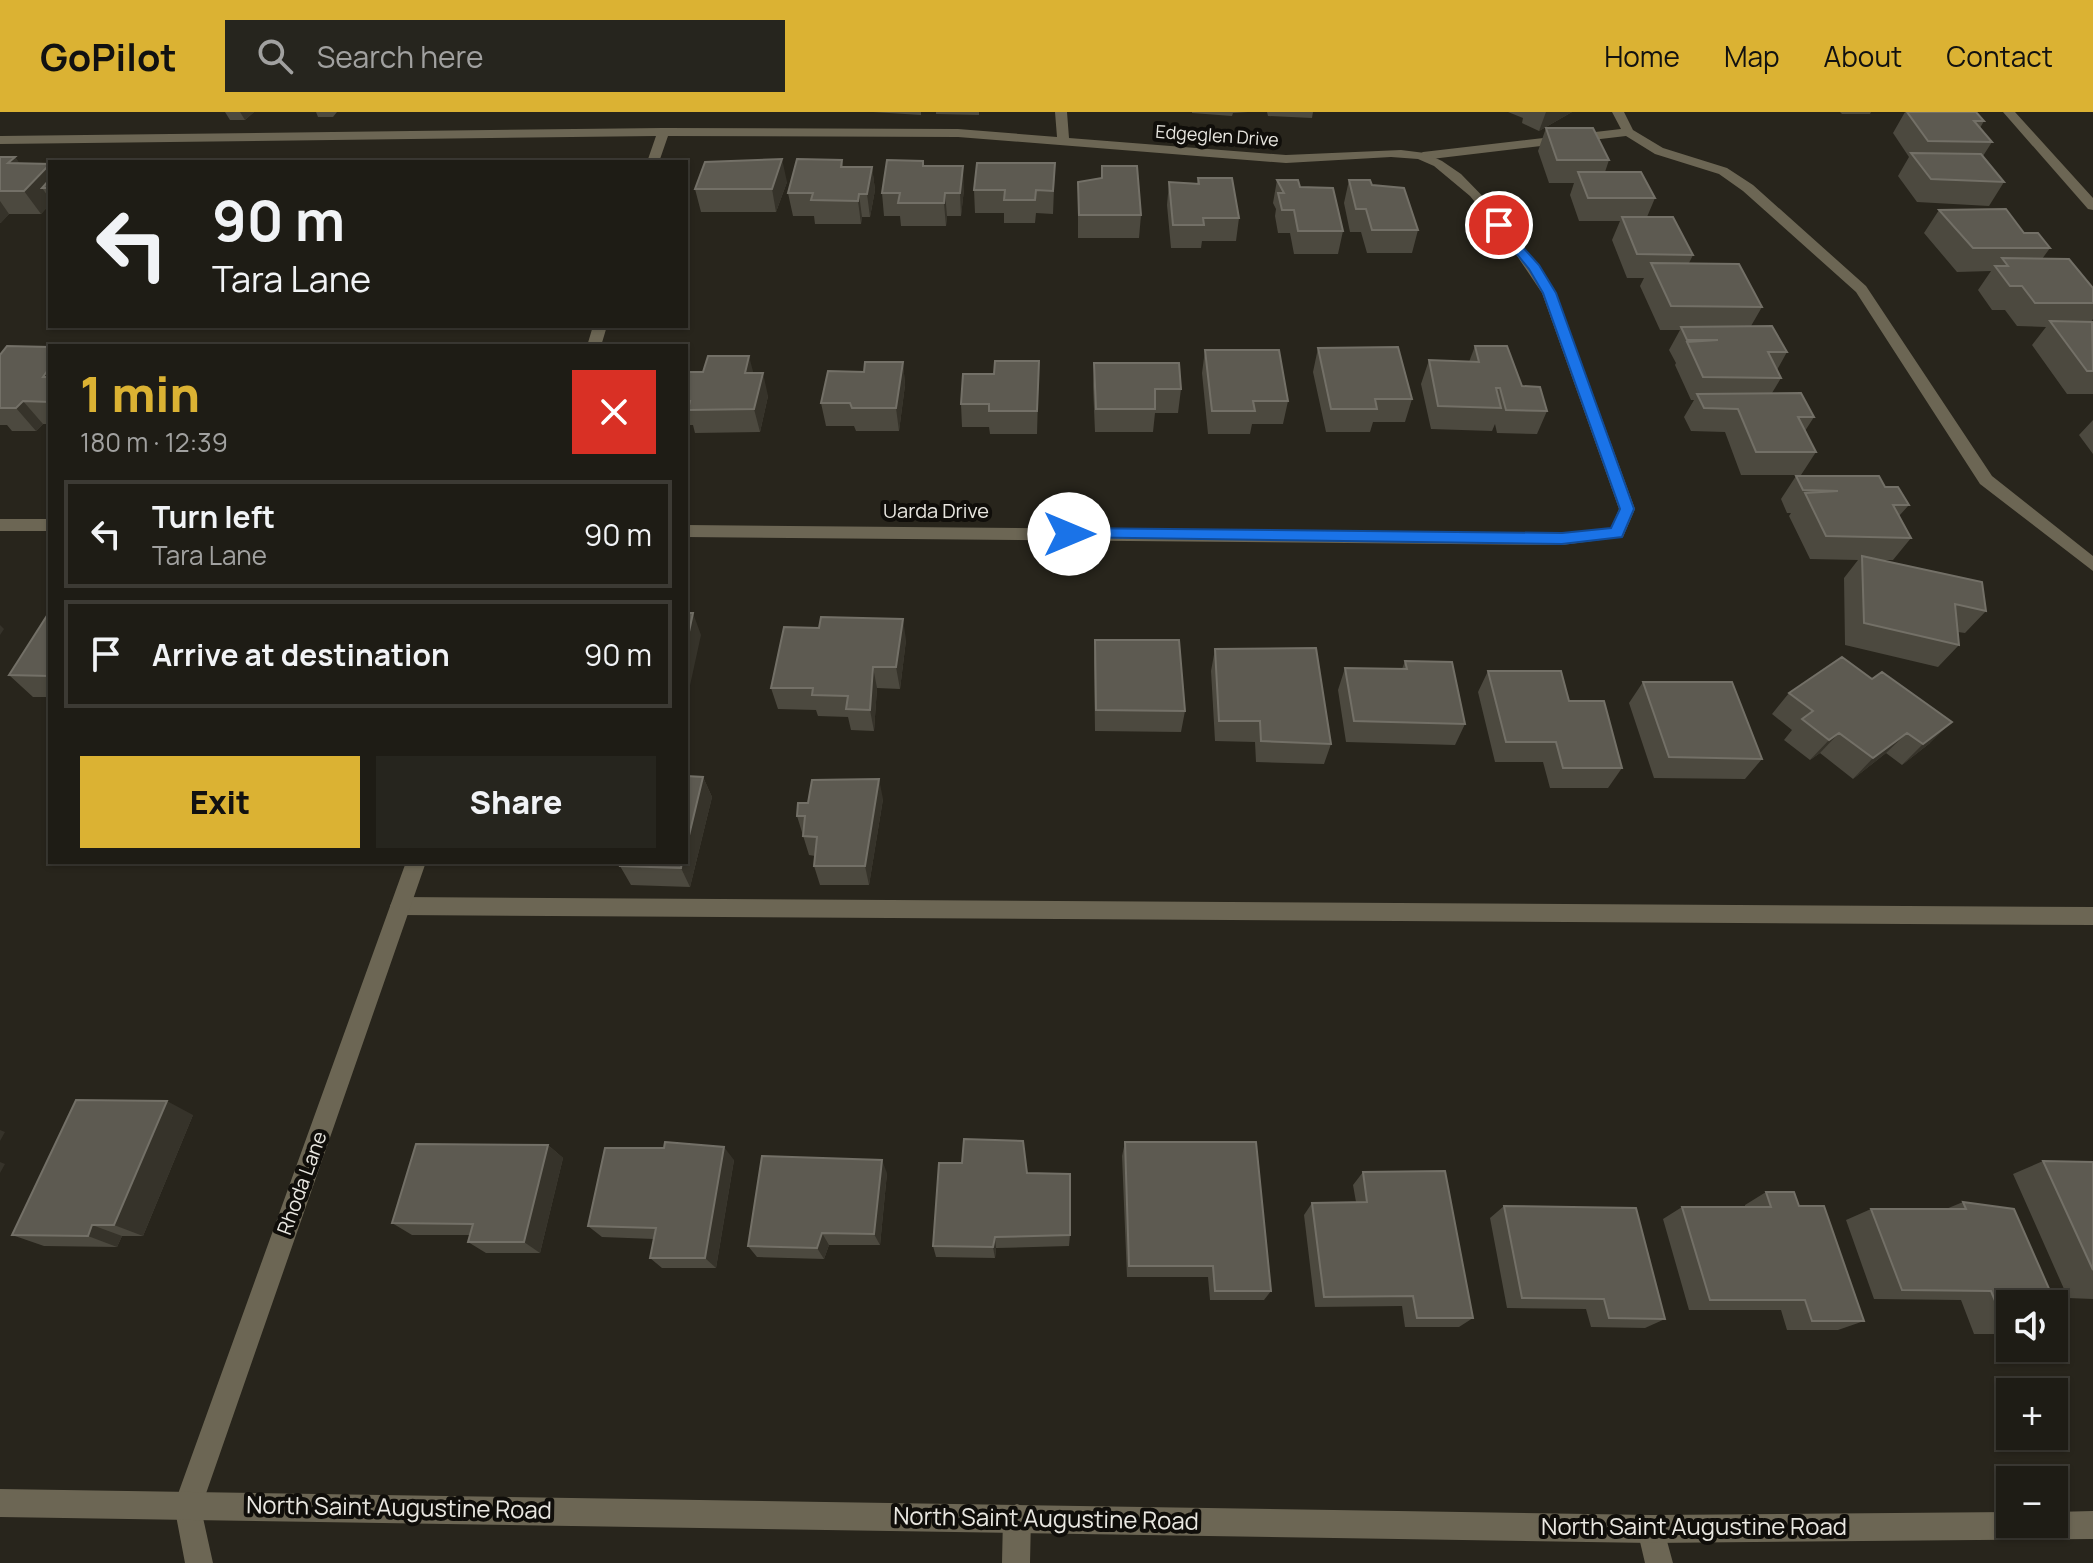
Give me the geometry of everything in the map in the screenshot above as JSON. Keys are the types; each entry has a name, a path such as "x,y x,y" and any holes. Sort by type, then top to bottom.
{"street":[{"path":"1061,112 1063,143"},
{"path":"1618,112 1628,132 1659,151 1723,171 1748,188 1861,289 1986,480 2093,565"},
{"path":"2009,112 2093,206"},
{"path":"654,160 663,132"},
{"name":"Edgeglen Drive","path":"0,140 663,132 958,133 1286,159 1339,159 1389,153 1423,156 1628,132"},
{"name":"Uarda Drive","path":"688,531 1562,539 1617,533 1627,509 1549,293 1534,268 1463,182 1423,156"},
{"path":"0,525 48,525"},
{"name":"Rhoda Lane","path":"188,1505 415,864"},
{"path":"400,906 2093,916"},
{"name":"North Saint Augustine Road","path":"0,1503 1651,1529 2093,1525"},
{"path":"188,1505 199,1563"},
{"path":"1016,1563 1017,1518"},
{"path":"1651,1529 1659,1563"}],"building":[{"path":"1907,112 1976,112 1984,121 1974,121 1992,142 1928,141"},
{"path":"1546,128 1593,128 1609,160 1557,160"},
{"path":"1911,153 1981,154 2004,182 1931,179"},
{"path":"0,157 15,157 8,163 48,164 24,191 0,191"},
{"path":"782,159 772,189 695,189 705,162"},
{"path":"797,159 842,160 841,167 872,167 867,194 859,194 858,201 811,200 813,193 788,193"},
{"path":"887,160 923,161 923,166 963,166 960,193 945,193 944,203 898,203 900,193 882,193"},
{"path":"977,163 1055,163 1053,191 1036,190 1035,200 1004,200 1005,190 974,190"},
{"path":"1102,166 1137,166 1141,215 1079,215 1078,182 1102,178"},
{"path":"1578,172 1641,172 1655,198 1588,198"},
{"path":"1198,178 1232,178 1239,218 1203,218 1204,225 1173,225 1169,182 1199,184"},
{"path":"1277,180 1298,180 1300,187 1333,188 1343,231 1298,231 1294,210 1282,210 1278,193 1284,193"},
{"path":"1349,180 1370,180 1372,185 1404,188 1418,230 1372,230 1366,209 1356,209"},
{"path":"2006,209 2024,233 2038,233 2050,248 1973,248 1939,210"},
{"path":"1622,217 1673,217 1693,255 1637,254"},
{"path":"2002,258 2069,259 2093,288 2093,303 2035,303 2022,286 2010,286 1995,266 2008,266"},
{"path":"1651,263 1739,264 1762,307 1671,306"},
{"path":"2050,321 2092,322 2093,371 2087,371"},
{"path":"1772,326 1787,352 1768,352 1781,378 1703,377 1687,342 1718,340 1687,340 1681,327"},
{"path":"7,346 48,347 48,370 43,377 48,377 48,402 23,401 16,408 0,408 0,355"},
{"path":"1475,346 1507,346 1522,386 1540,387 1547,411 1506,410 1500,388 1496,388 1501,408 1438,406 1429,360 1479,362"},
{"path":"1398,347 1412,399 1375,399 1377,409 1331,409 1318,348"},
{"path":"1205,350 1279,350 1288,401 1253,401 1255,411 1212,411"},
{"path":"708,356 749,356 745,373 763,373 754,409 688,410 688,372 703,372"},
{"path":"995,361 1039,361 1037,411 989,411 989,404 961,404 963,374 994,374"},
{"path":"865,362 903,362 896,408 852,408 850,403 821,403 828,371 864,372"},
{"path":"1094,363 1179,363 1181,389 1155,389 1155,409 1096,409"},
{"path":"1801,393 1814,417 1798,417 1816,452 1756,452 1738,409 1704,408 1697,394"},
{"path":"1796,476 1879,476 1885,487 1898,487 1909,505 1893,505 1911,538 1826,536 1805,493 1838,491 1803,490"},
{"path":"1862,556 1982,582 1986,611 1955,604 1959,645 1864,623"},
{"path":"688,613 693,613 688,637"},
{"path":"48,614 48,676 9,675"},
{"path":"821,617 903,619 896,667 873,667 870,710 846,709 848,696 812,695 813,688 771,688 784,627 819,628"},
{"path":"1095,640 1179,640 1185,711 1096,710"},
{"path":"1316,648 1331,744 1261,741 1260,721 1219,721 1215,649"},
{"path":"1842,657 1872,679 1882,672 1952,722 1923,744 1907,733 1873,758 1839,733 1829,740 1802,719 1813,711 1789,693"},
{"path":"1405,661 1452,662 1465,724 1354,721 1345,668 1407,669"},
{"path":"1488,671 1561,671 1569,701 1604,701 1622,768 1563,768 1556,742 1506,742"},
{"path":"1643,682 1732,682 1762,759 1669,757"},
{"path":"688,776 703,777 688,840"},
{"path":"879,779 865,866 814,866 817,837 803,836 805,816 797,816 798,803 808,803 812,780"},
{"path":"620,864 682,864 681,868"},
{"path":"76,1100 167,1101 114,1225 92,1225 88,1236 12,1235"},
{"path":"964,1139 1023,1141 1027,1173 1070,1174 1070,1235 995,1237 993,1247 933,1246 939,1163 962,1163"},
{"path":"665,1142 724,1147 705,1258 650,1258 656,1228 588,1226 605,1148 664,1148"},
{"path":"1125,1142 1256,1142 1271,1291 1215,1291 1213,1266 1129,1266"},
{"path":"416,1144 548,1145 524,1242 468,1242 473,1224 392,1223"},
{"path":"762,1156 882,1160 874,1234 822,1233 817,1248 748,1246"},
{"path":"2043,1161 2093,1162 2093,1270"},
{"path":"1445,1171 1473,1318 1417,1318 1413,1296 1324,1297 1312,1203 1367,1202 1363,1172"},
{"path":"1766,1192 1794,1192 1799,1206 1824,1206 1864,1321 1812,1321 1805,1300 1710,1300 1682,1207 1771,1207"},
{"path":"1963,1202 2014,1209 2050,1290 1996,1290 1996,1303 1991,1291 1902,1290 1871,1209 1966,1209"},
{"path":"1504,1206 1636,1208 1665,1319 1609,1318 1604,1299 1522,1298"}],"route":[{"path":"1069,534 1562,539 1617,533 1627,509 1549,293 1534,268 1499,225"}]}
